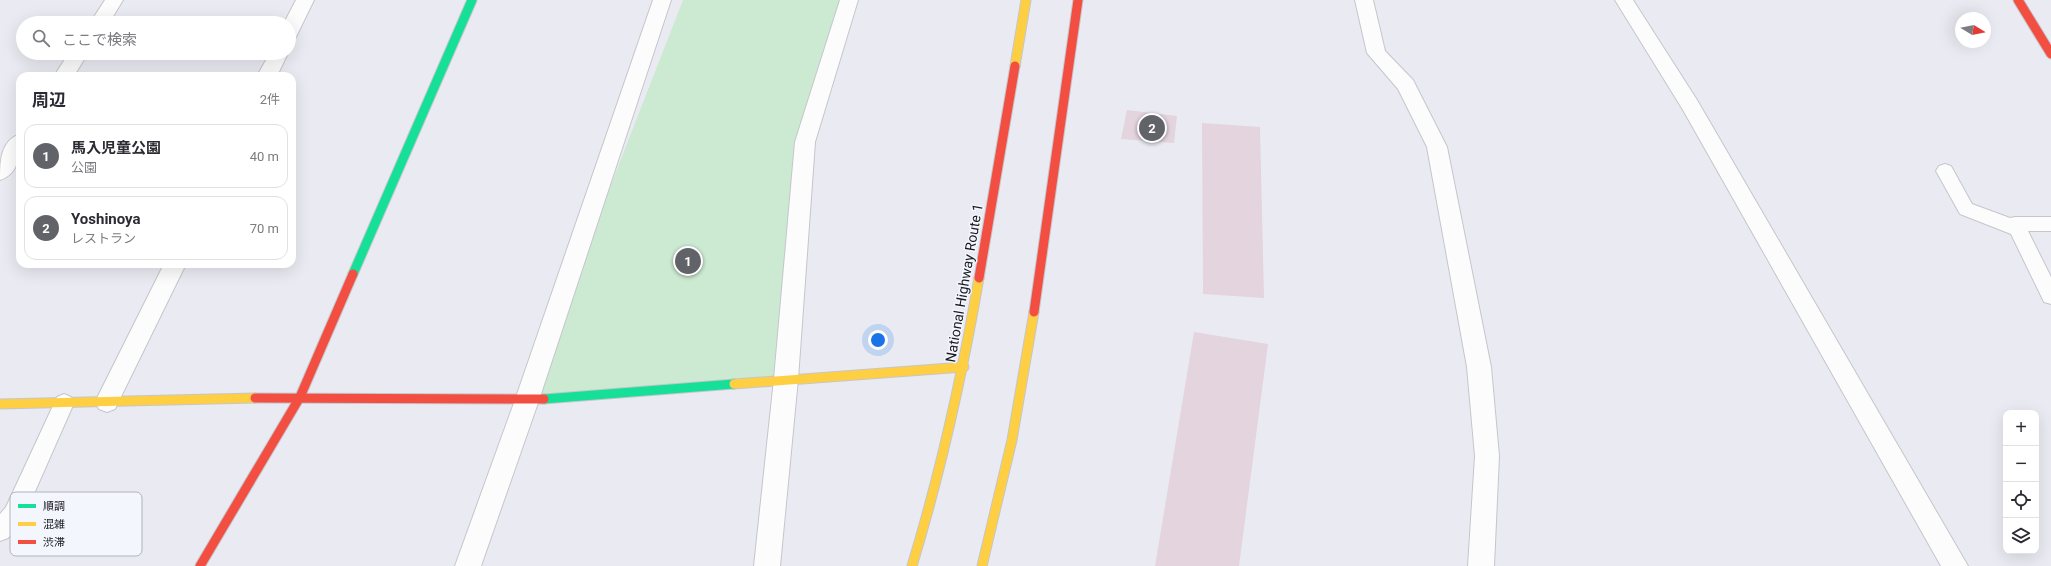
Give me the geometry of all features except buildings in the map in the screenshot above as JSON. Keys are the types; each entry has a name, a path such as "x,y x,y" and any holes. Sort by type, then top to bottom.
{"main road":[{"path":"200,566 300,397 472,0"},
{"name":"National Highway Route 1","path":"912,566 925,525 964,367 1026,0"},
{"path":"982,566 1003,486 1027,365 1078,0"},
{"path":"2018,0 2051,54"},
{"path":"0,404 300,397 527,400 786,379 964,367"}],"street":[{"path":"104,16 114,0"},
{"path":"296,18 305,0"},
{"path":"468,566 527,400 662,0"},
{"path":"767,566 786,379 805,142 849,0"},
{"path":"1364,0 1376,54 1406,85 1437,147 1479,367 1487,456 1481,566"},
{"path":"1624,0 1690,105 1955,566"},
{"path":"67,72 74,60"},
{"path":"269,72 275,60"},
{"path":"0,172 16,148"},
{"path":"107,402 173,268"}],"lane":[{"path":"1945,171 1966,209 2017,229"},
{"path":"2051,224 2014,224 2051,296"},
{"path":"24,492 64,403"},
{"path":"0,531 10,519"}],"green space":[{"path":"683,0 845,0 805,142 786,379 527,400"}],"traffic: fast":[{"path":"353,274 472,0"},
{"path":"544,399 734,384"}],"traffic: slow":[{"path":"1015,66 1026,0"},
{"path":"912,566 933,495 951,423 979,278"},
{"path":"982,566 1012,440 1034,312"},
{"path":"734,384 964,367"},
{"path":"0,404 255,398"}],"traffic: jam":[{"path":"1034,312 1078,0"},
{"path":"2018,0 2051,54"},
{"path":"979,278 1015,66"},
{"path":"200,566 300,397 353,274"},
{"path":"255,398 544,399"}],"place":[{"name":"Yoshinoya","path":"1152,128"},
{"name":"馬入児童公園","path":"688,261"}]}
